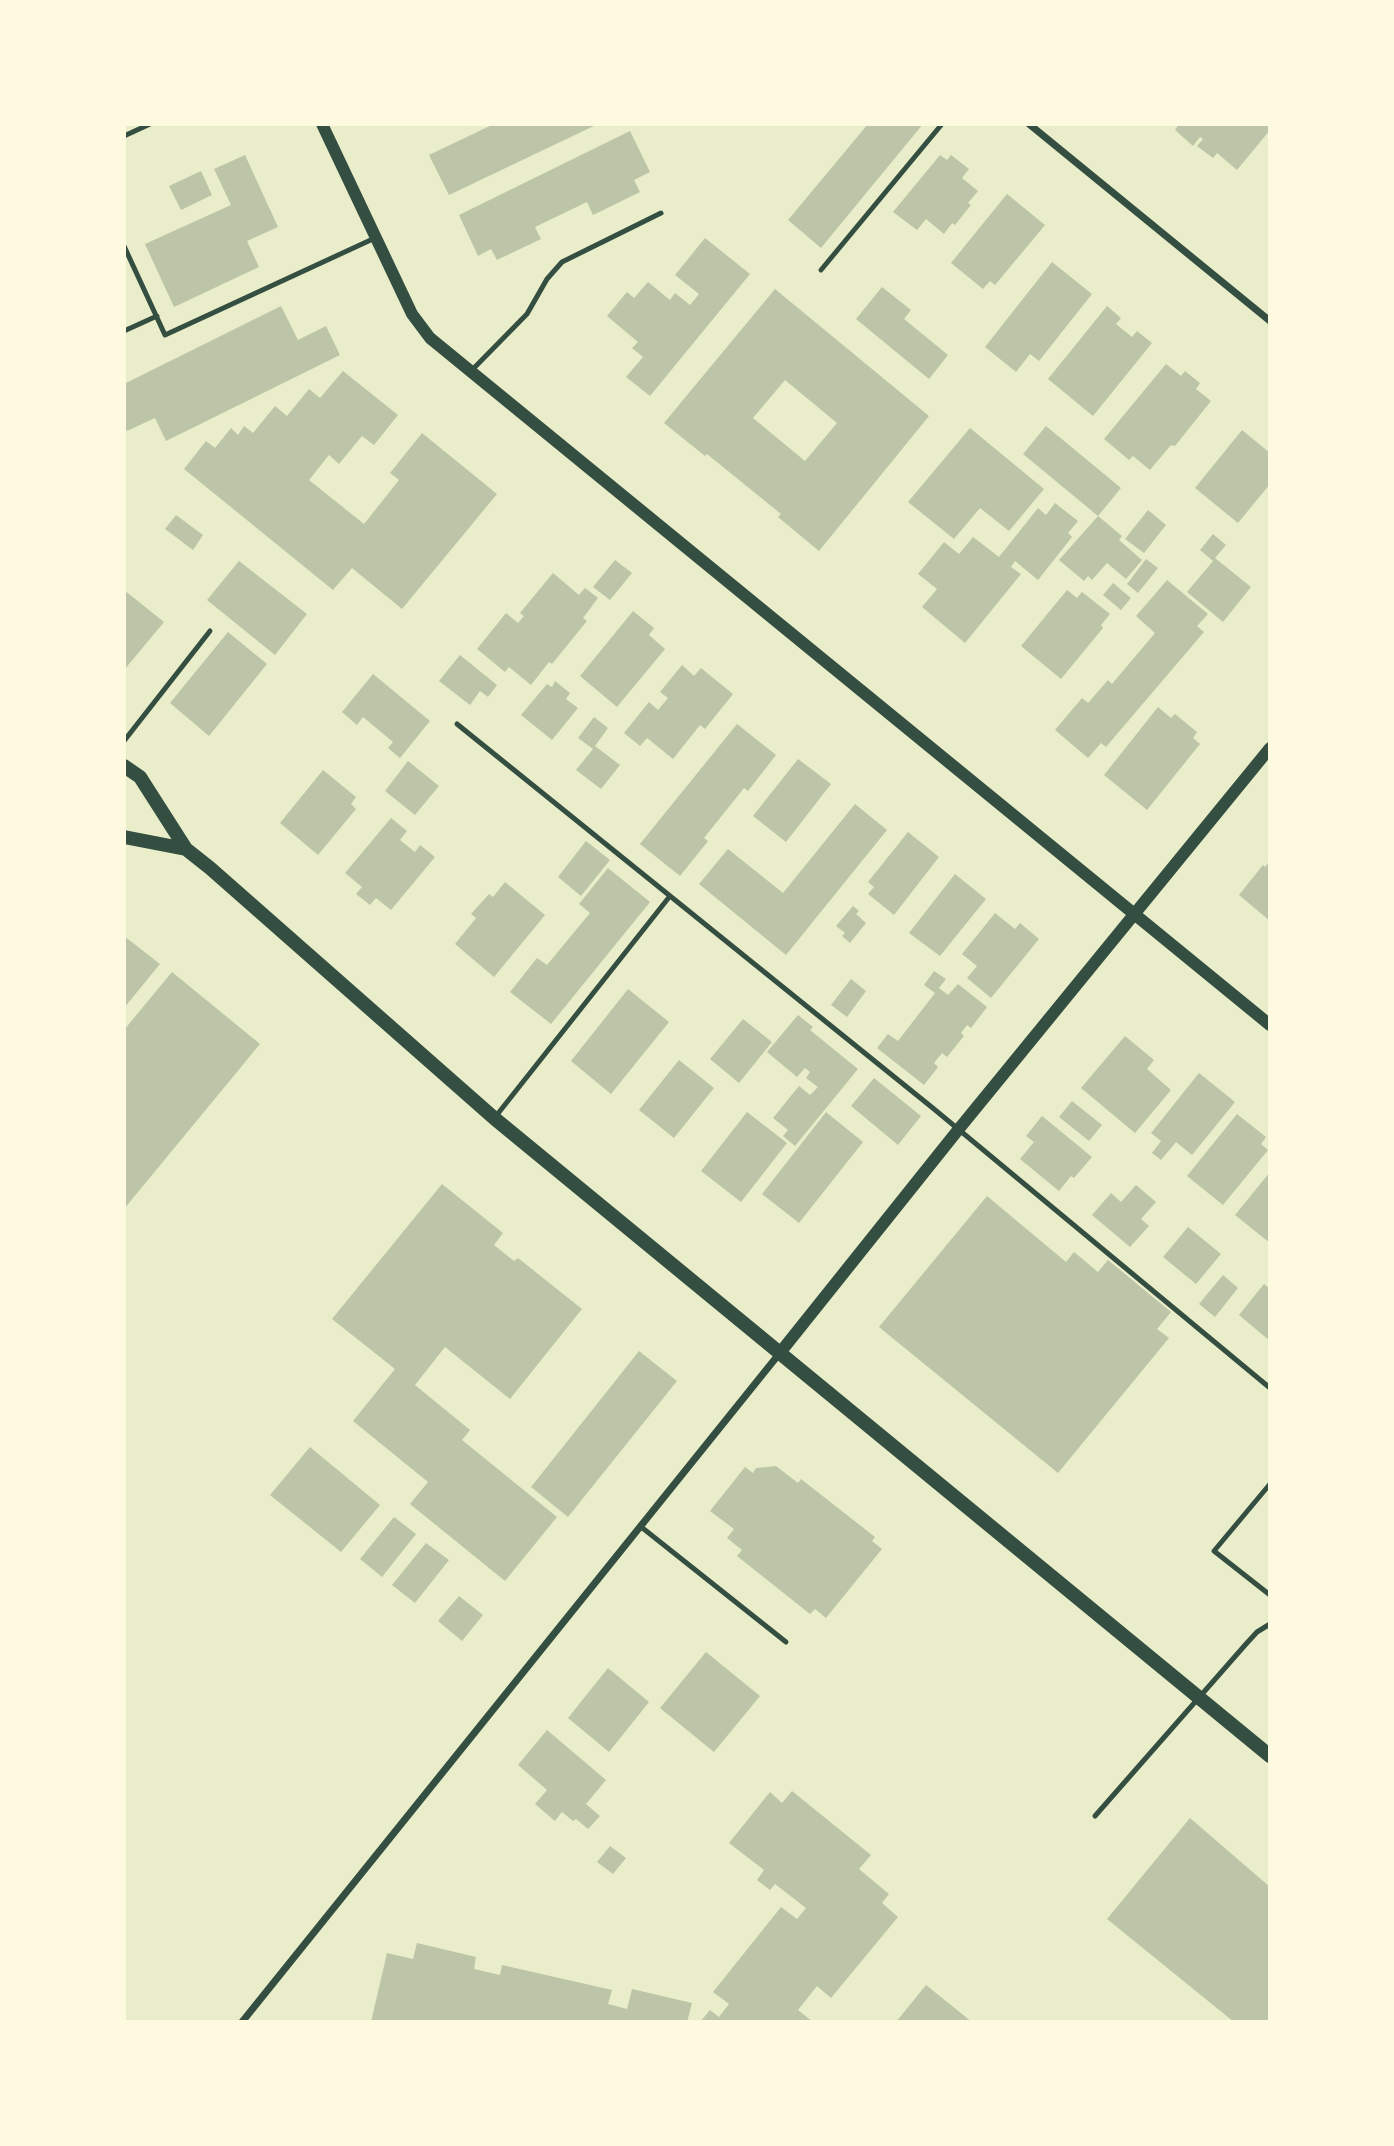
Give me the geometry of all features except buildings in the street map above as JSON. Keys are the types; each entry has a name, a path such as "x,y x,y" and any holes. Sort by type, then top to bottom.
{"main road":[{"path":"124,766 140,777 186,849 210,867 494,1118 1270,1756"},
{"path":"124,837 186,849"}],"street":[{"path":"322,124 411,314 430,338 1270,1025"},
{"path":"1029,124 1270,321"},
{"path":"242,2022 958,1130 1270,748"}],"lane":[{"path":"124,136 150,124"},
{"path":"821,270 942,124"},
{"path":"471,371 527,314 547,279 562,262 661,213"},
{"path":"124,246 165,335 376,238"},
{"path":"124,331 157,316"},
{"path":"124,741 209,631"},
{"path":"457,724 958,1130 1270,1388"},
{"path":"494,1118 670,896"},
{"path":"1270,1485 1214,1551 1270,1595"},
{"path":"640,1526 786,1642"},
{"path":"1096,1816 1257,1632 1270,1624"}]}
